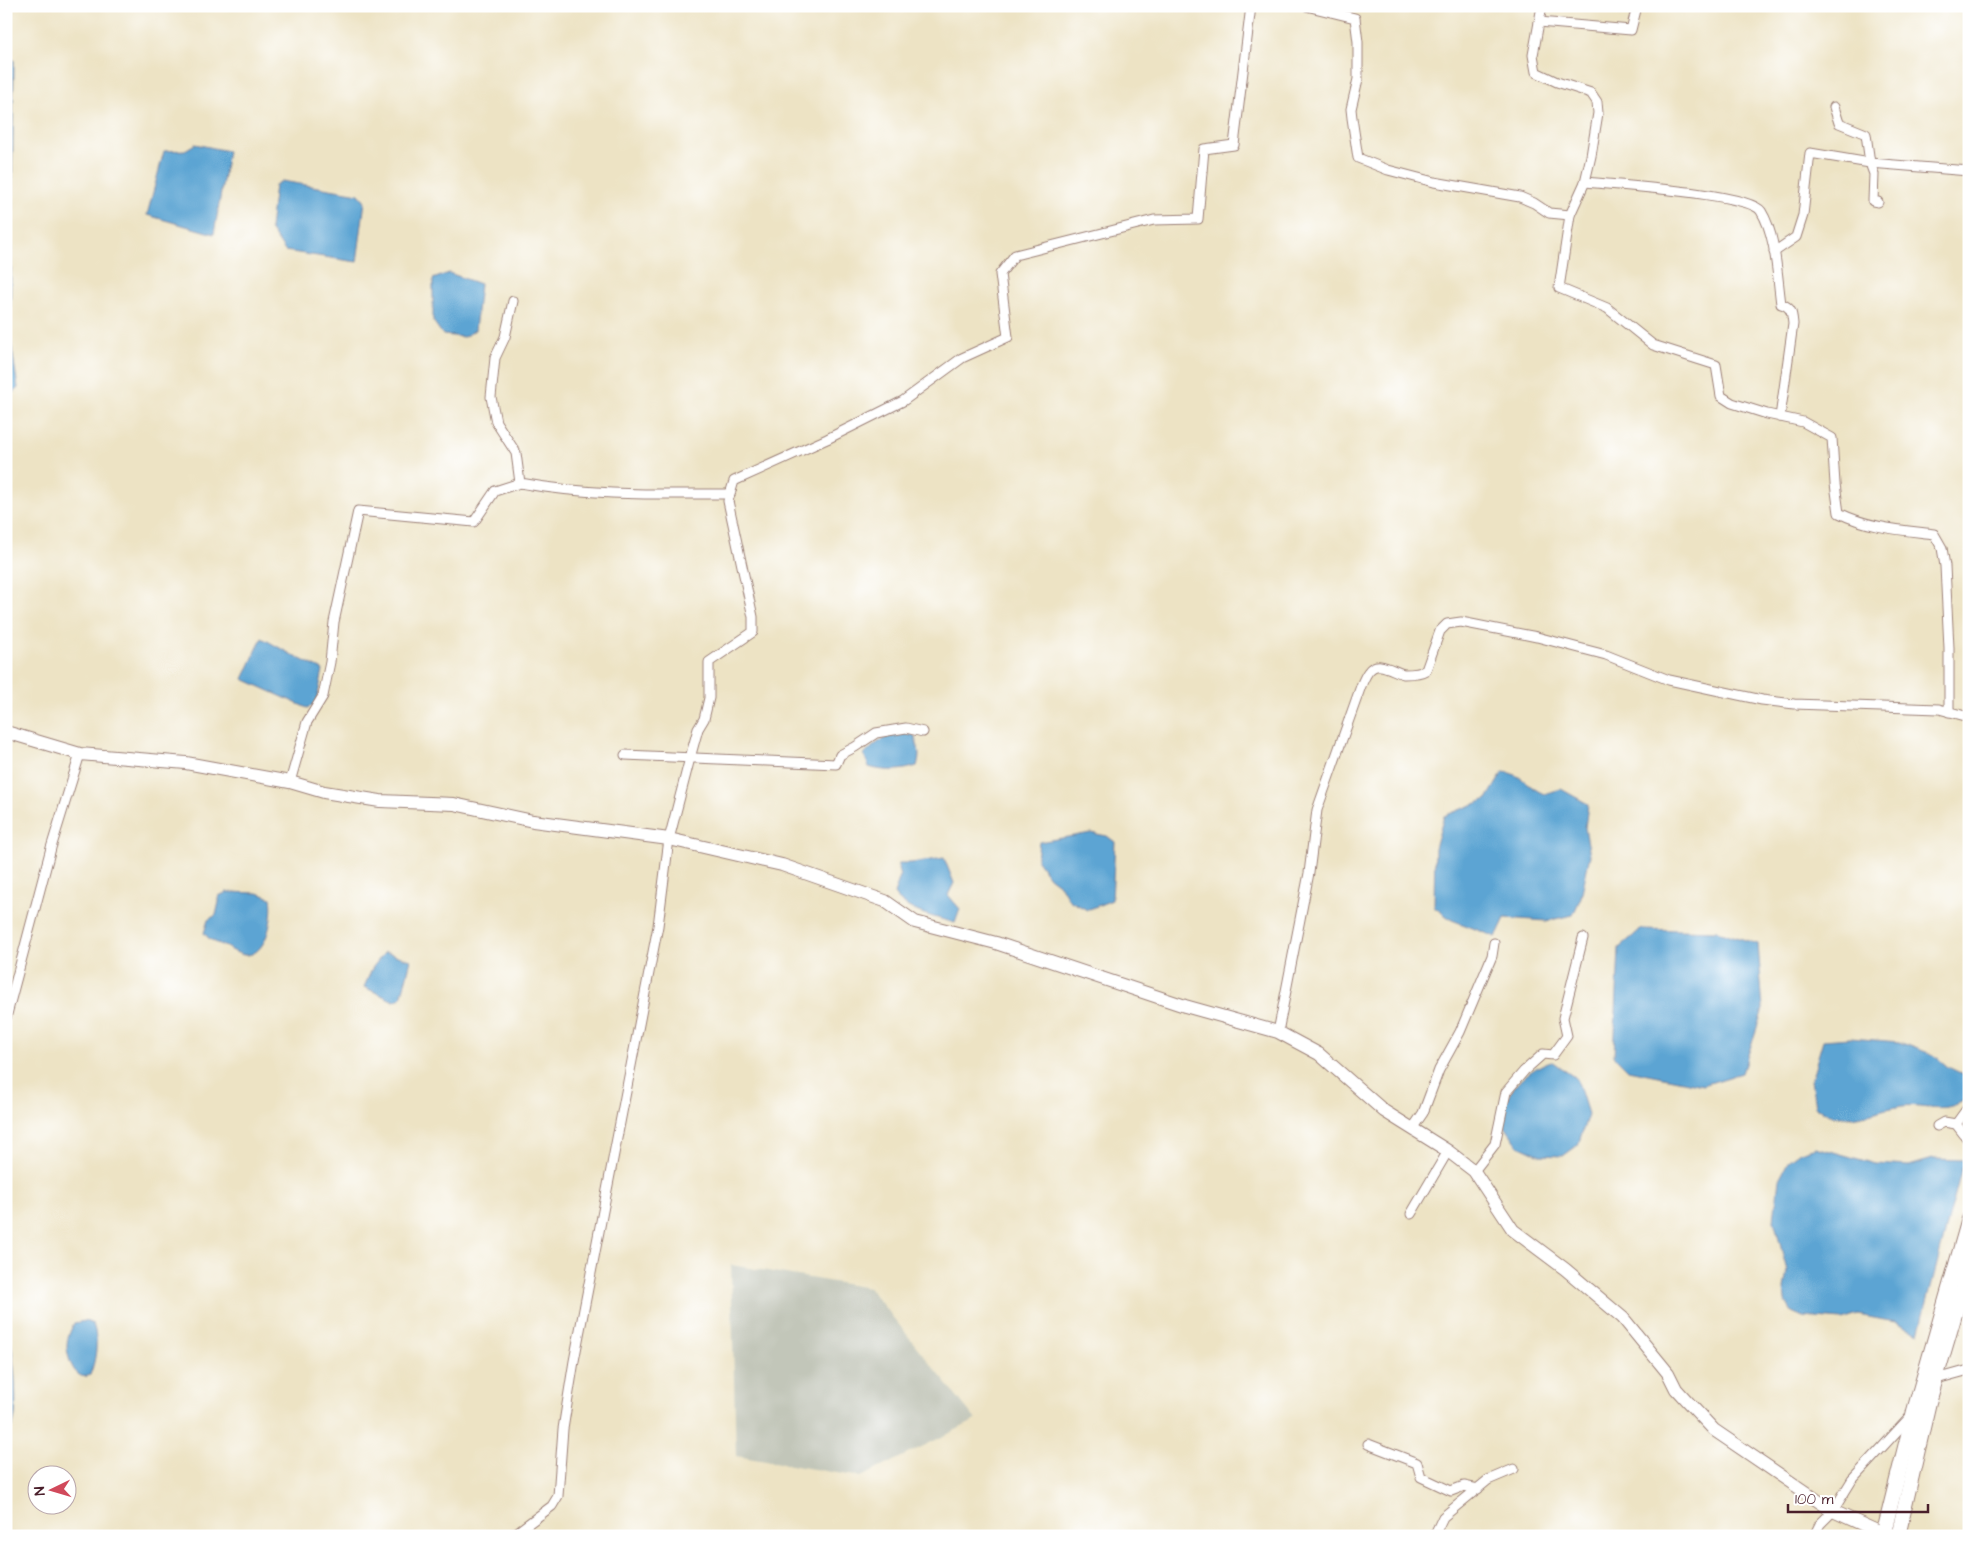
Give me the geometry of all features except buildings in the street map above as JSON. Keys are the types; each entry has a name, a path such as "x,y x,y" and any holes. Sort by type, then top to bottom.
{"main road":[{"path":"6,732 80,754 186,763 290,782 324,792 380,801 454,804 533,821 669,839 782,864 885,901 915,922 996,943 1185,1006 1278,1032 1319,1054 1384,1111 1448,1151 1474,1171 1487,1188 1512,1230 1565,1269 1623,1318 1668,1373 1676,1389 1714,1430 1833,1511 1888,1535"},
{"path":"1888,1535 1928,1402 1929,1380 1969,1220"},
{"path":"1888,1535 1914,1412 1929,1380 1969,1268"}],"street":[{"path":"512,1536 552,1506 558,1496 563,1428 574,1361 658,926 669,839 690,758 698,730 704,719 709,698 709,662 753,632 753,617 728,501 734,481 827,439 903,401 962,358 1008,337 1000,274 1015,254 1154,220 1198,218 1204,149 1234,146 1250,6"},
{"path":"1306,6 1355,18 1358,42 1358,79 1352,118 1358,158 1388,170 1434,182 1520,197 1534,203 1549,213 1570,215"},
{"path":"1542,6 1533,55 1536,72 1557,82 1591,93 1597,102 1598,113 1585,182 1570,215 1558,288 1607,308 1653,346 1716,365 1721,396 1732,403 1804,422 1832,438 1839,512 1853,520 1874,526 1934,534 1942,548 1949,648 1949,712"},
{"path":"1539,22 1631,30 1637,6"},
{"path":"1834,107 1839,123 1866,134 1870,164 1874,174 1873,201 1878,202"},
{"path":"1774,252 1796,237 1803,216 1810,153 1870,164 1969,171"},
{"path":"1585,182 1674,190 1747,202 1760,209 1770,233 1780,304 1786,305 1792,311 1793,324 1780,417"},
{"path":"513,301 505,337 495,358 491,397 496,422 516,453 520,483"},
{"path":"290,782 307,722 322,696 330,662 334,622 358,512 474,522 495,491 520,483 546,488 613,494 730,494"},
{"path":"1278,1032 1309,873 1317,810 1361,686 1368,670 1375,666 1389,667 1402,674 1421,673 1426,670 1440,631 1447,624 1460,622 1537,637 1606,655 1670,680 1762,700 1794,704 1939,709 1969,717"},
{"path":"625,755 836,764 840,755 876,733 906,728 923,732"},
{"path":"6,1018 51,848 80,754"},
{"path":"1474,1171 1495,1144 1506,1092 1524,1071 1543,1054 1553,1055 1567,1036 1564,1018 1583,938"},
{"path":"1412,1129 1424,1113 1439,1070 1460,1032 1492,956 1494,943"},
{"path":"1956,1124 1969,1106"},
{"path":"1937,1126 1944,1122 1956,1124 1969,1141"},
{"path":"1411,1214 1448,1151"},
{"path":"1929,1380 1969,1370"},
{"path":"1814,1536 1820,1524 1833,1511 1852,1480 1914,1412"},
{"path":"1368,1444 1417,1463 1421,1477 1451,1491 1464,1486 1478,1489"},
{"path":"1434,1536 1443,1517 1488,1480 1514,1468"}],"shaded area":[{"path":"731,1265 869,1288 976,1420 861,1477 736,1456"}],"water":[{"path":"9,55 14,60 10,336 18,388 6,400 6,57"},
{"path":"195,144 228,151 214,234 147,215 164,151 185,150"},
{"path":"282,181 359,194 365,201 357,262 285,251 270,229 275,185"},
{"path":"449,273 480,284 475,330 464,337 443,335 433,321 433,279"},
{"path":"262,638 323,670 316,704 307,708 243,679"},
{"path":"903,733 914,735 919,758 917,766 893,770 869,767 864,755 882,740 891,735"},
{"path":"1503,772 1515,775 1544,794 1561,789 1588,804 1585,828 1590,855 1581,897 1573,915 1546,921 1505,918 1496,937 1452,920 1434,907 1435,848 1444,816 1487,799"},
{"path":"1091,833 1107,836 1115,842 1112,900 1087,910 1069,900 1061,886 1049,877 1037,860 1039,842"},
{"path":"944,858 954,883 948,895 960,909 955,923 914,910 906,906 894,894 900,876 899,863"},
{"path":"227,892 258,893 271,898 272,905 268,933 259,949 252,954 244,955 237,953 209,938 204,933 208,920 216,915 219,896"},
{"path":"1641,929 1717,931 1758,944 1763,1009 1742,1073 1703,1085 1628,1070 1614,1056 1619,948"},
{"path":"385,952 411,960 401,998 394,1001 364,987 373,967"},
{"path":"1850,1038 1899,1042 1934,1055 1948,1067 1969,1077 1969,1097 1952,1106 1902,1106 1853,1117 1831,1115 1815,1107 1811,1080 1823,1040"},
{"path":"1551,1061 1577,1079 1588,1114 1578,1145 1563,1156 1540,1155 1518,1145 1504,1125 1506,1102 1513,1088 1538,1067"},
{"path":"1816,1147 1876,1164 1909,1166 1933,1159 1964,1160 1919,1333 1895,1322 1858,1315 1842,1320 1803,1317 1792,1312 1785,1300 1784,1288 1787,1271 1774,1220 1779,1179 1789,1160 1800,1152"},
{"path":"85,1321 93,1324 96,1343 94,1363 90,1375 85,1377 73,1368 68,1356 67,1346 68,1337 74,1323"},
{"path":"6,1336 10,1337 16,1397 12,1427 6,1431"}]}
